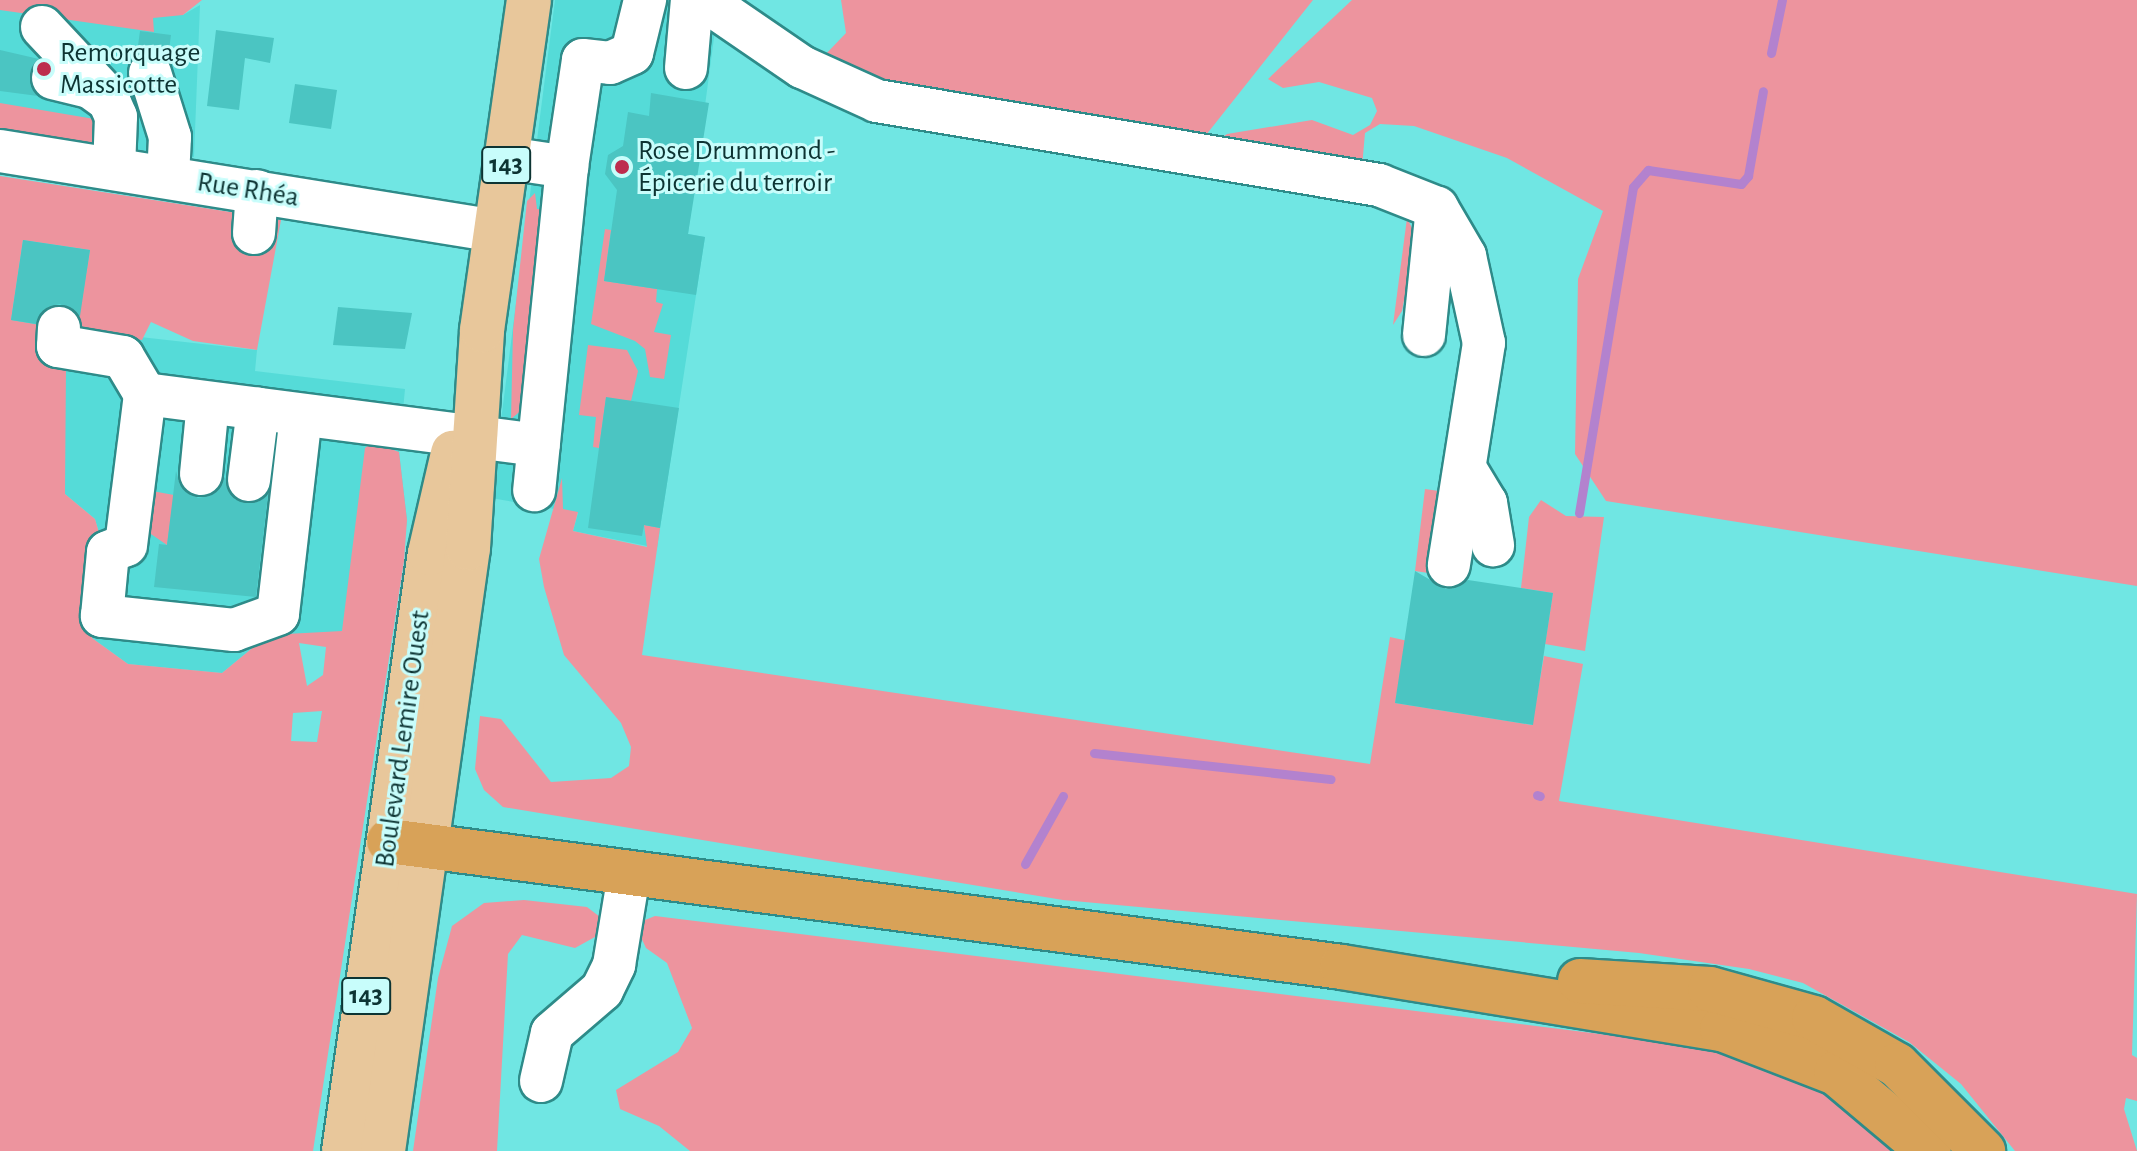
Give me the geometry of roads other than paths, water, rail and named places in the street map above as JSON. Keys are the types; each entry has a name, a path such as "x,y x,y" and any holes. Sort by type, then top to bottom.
{"highway":[{"path":"408,844 1342,967 1763,1040 1849,1081 1929,1151"},
{"path":"1342,967 1698,987 1784,1007 1845,1032 1897,1065 1983,1151"}],"main road":[{"name":"Boulevard Lemire Ouest","path":"344,1151 468,548 466,440 529,0"},
{"name":"Boulevard Lemire Ouest","path":"383,1151 430,553 466,440"}],"street":[{"path":"534,490 567,167 583,60 610,63 632,53 645,0"},
{"path":"686,68 692,0"},
{"path":"704,0 802,67 877,101 1379,185 1437,208 1465,256 1484,343 1449,565"},
{"path":"42,27 109,101 116,117 114,169"},
{"path":"150,73 170,137 168,177"},
{"path":"53,78 90,87 109,101"},
{"name":"Rue Rhéa","path":"0,151 496,231"},
{"path":"507,158 567,167"},
{"path":"254,233 257,191"},
{"path":"1424,335 1437,208"},
{"path":"59,328 58,346 123,357 145,394 126,545 108,552 102,616 234,630 278,614 301,415"},
{"path":"145,394 466,440 539,445"},
{"path":"201,474 208,403"},
{"path":"249,480 258,409"},
{"path":"1466,470 1486,503 1493,545"},
{"path":"541,1081 552,1033 602,990 614,965 629,874"}],"waterway":[{"path":"1771,53 1782,0"},
{"path":"1579,513 1633,187 1648,170 1741,184 1748,176 1763,91"},
{"path":"1094,753 1331,779"},
{"path":"1025,864 1063,796"}],"place":[{"name":"Remorquage Massicotte","path":"44,69"},
{"name":"Rose Drummond - Épicerie du terroir","path":"622,167"}]}
